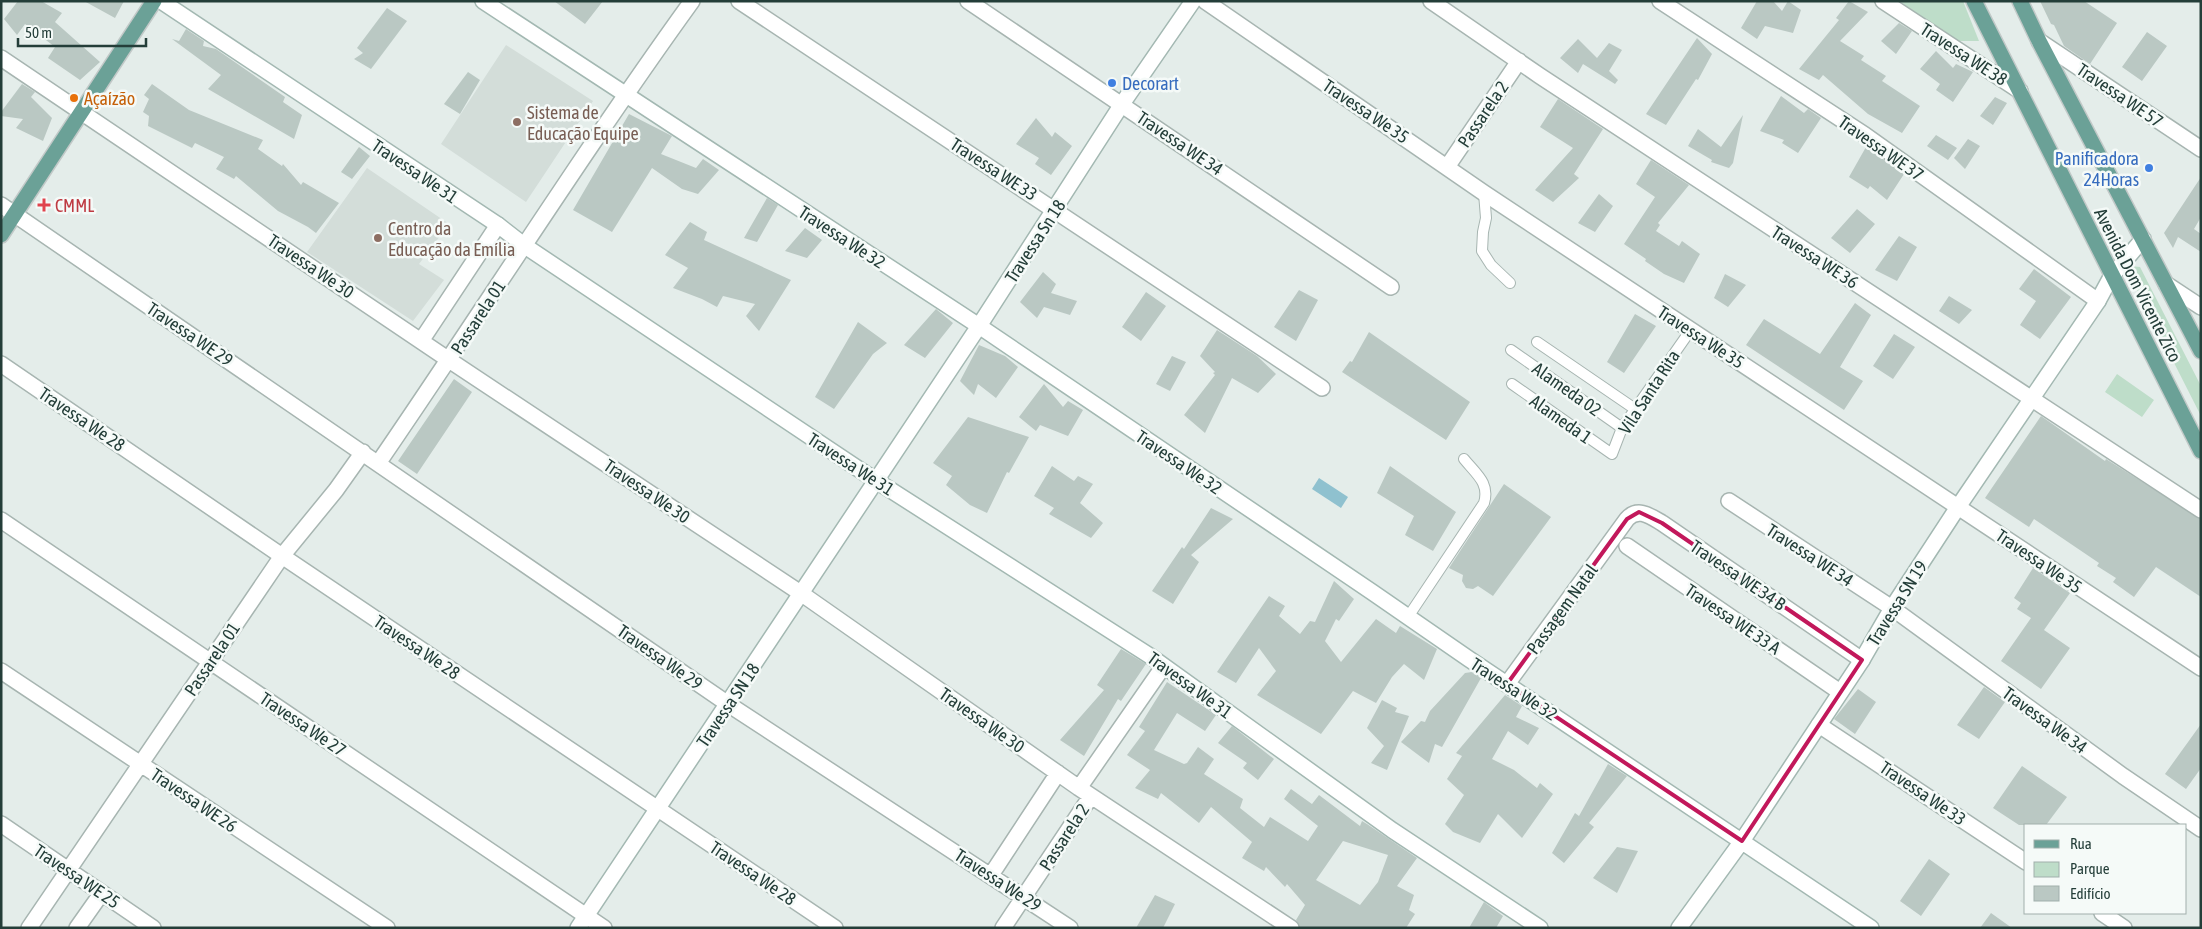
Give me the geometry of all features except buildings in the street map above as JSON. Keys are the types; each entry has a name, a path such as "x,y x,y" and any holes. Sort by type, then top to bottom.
{"main road":[{"path":"1,235 154,1"},
{"name":"Avenida Dom Vicente Zico","path":"1974,1 2111,277 2201,452"},
{"name":"Avenida Dom Vicente Zico","path":"2020,1 2201,351"}],"street":[{"name":"Travessa We 31","path":"161,1 498,225 525,246 875,480 1150,656 1392,830 1540,928"},
{"name":"Travessa We 32","path":"483,1 979,326 1871,928"},
{"name":"Passarela 01","path":"379,462 449,360 624,95 692,1"},
{"name":"Travessa WE 33","path":"739,1 1322,388"},
{"name":"Travessa WE 34","path":"968,1 1391,287"},
{"name":"Travessa Sn 18","path":"875,480 979,326 1122,104 1193,1"},
{"name":"Travessa We 35","path":"1205,1 1484,193 1690,331 1720,348 2201,668"},
{"name":"Travessa WE 36","path":"1431,1 1519,61 2201,510"},
{"name":"Travessa WE 37","path":"1660,1 1865,135 2098,301"},
{"name":"Travessa WE 38","path":"1883,1 2020,91"},
{"name":"Travessa WE 57","path":"2039,41 2201,149"},
{"name":"Travessa We 30","path":"1,58 449,360 802,594 1085,792 1291,928"},
{"name":"Passarela 2","path":"1447,167 1519,61"},
{"name":"Travessa WE 29","path":"1,205 379,462"},
{"path":"421,341 498,225"},
{"path":"2111,277 2142,239"},
{"name":"Travessa SN 19","path":"1680,928 1742,841 1819,725 1862,660 1892,608 2098,301 2111,277"},
{"path":"2166,284 2201,307"},
{"name":"Travessa We 28","path":"1,364 282,556 835,928"},
{"name":"Passarela 01","path":"29,928 282,556 336,490 363,452"},
{"name":"Travessa We 29","path":"379,462 728,704 1070,928"},
{"name":"Travessa SN 18","path":"582,922 802,594 875,480"},
{"name":"Travessa WE 34","path":"1729,502 1892,608"},
{"name":"Travessa WE 34 B","path":"1617,534 1632,514 1647,514 1862,660"},
{"name":"Travessa We 27","path":"1,520 210,662 582,922 604,928"},
{"name":"Passagem Natal","path":"1507,684 1617,534"},
{"name":"Travessa WE 33 A","path":"1626,546 1840,692"},
{"name":"Travessa We 34","path":"1892,608 2123,776 2201,828"},
{"name":"Passarela 2","path":"1003,928 1025,897 1085,792 1163,667"},
{"name":"Travessa WE 26","path":"1,671 387,928"},
{"name":"Travessa We 33","path":"1819,725 2024,861"},
{"path":"991,876 1058,773"},
{"name":"Travessa WE 25","path":"1,824 152,928"},
{"path":"77,928 101,894"},
{"path":"2103,914 2124,928"}],"lane":[{"path":"1484,193 1486,218 1482,251 1491,265 1510,284"},
{"name":"Vila Santa Rita","path":"1610,454 1622,428 1690,331"},
{"path":"1537,342 1635,409"},
{"name":"Alameda 02","path":"1511,350 1622,428"},
{"name":"Alameda 1","path":"1512,384 1610,454"},
{"path":"1408,617 1484,503 1487,492 1485,486 1464,459"}],"highlighted area":[{"path":"1639,512 1662,523 1862,660 1742,841 1507,684 1627,519"}],"shaded area":[{"name":"Sistema de Educação Equipe","path":"506,45 593,101 526,202 441,144"},
{"name":"Centro da Educação da Emília","path":"367,168 449,224 419,264 444,280 413,321 307,252"}],"green space":[{"path":"1900,1 1963,1 1979,41 1955,41 1933,28"},
{"path":"2130,266 2140,267 2201,386 2201,416 2132,280"},
{"path":"2117,374 2154,400 2142,417 2105,392"}],"water":[{"path":"1319,478 1348,497 1341,508 1312,489"}],"place":[{"name":"Decorart","path":"1112,83"},
{"name":"Açaízão","path":"74,98"},
{"name":"Sistema de Educação Equipe","path":"517,122"},
{"name":"Panificadora 24Horas","path":"2149,168"},
{"name":"CMML","path":"44,205"},
{"name":"Centro da Educação da Emília","path":"378,238"}]}
